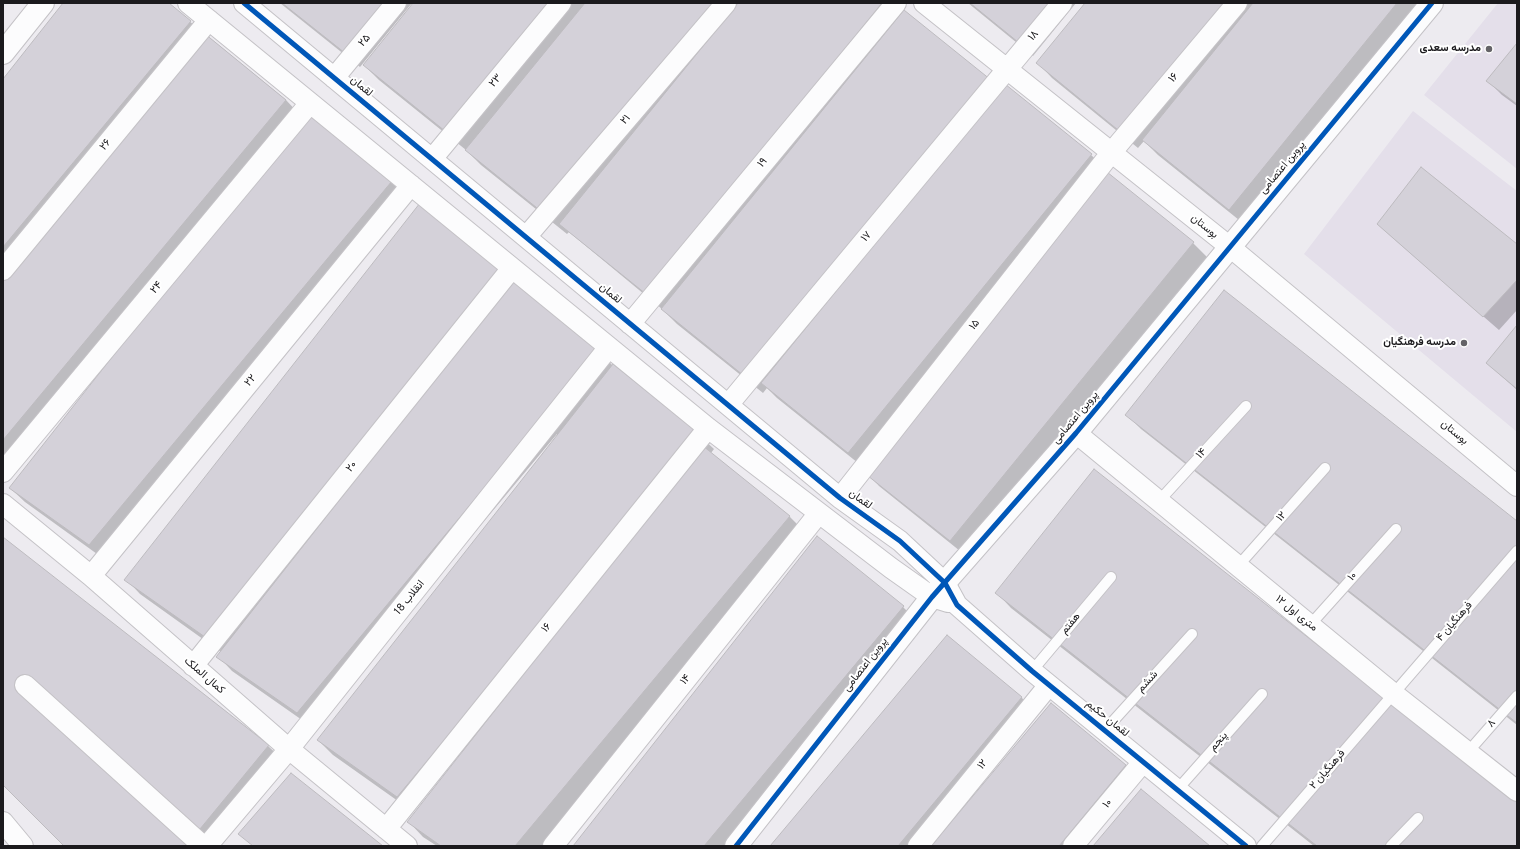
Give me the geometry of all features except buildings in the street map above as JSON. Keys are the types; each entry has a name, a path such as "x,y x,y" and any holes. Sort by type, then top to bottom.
{"street":[{"path":"3,53 43,3"},
{"name":"لقمان","path":"188,3 708,428 891,568 938,590 958,605"},
{"name":"لقمان","path":"244,3 840,498 900,541 938,590"},
{"name":"۲۵","path":"334,78 396,3"},
{"name":"۲۳","path":"432,159 561,3"},
{"name":"۲۱","path":"526,237 726,3"},
{"name":"۱۹","path":"630,324 896,3"},
{"name":"بوستان","path":"924,3 1230,248 1517,486"},
{"name":"۱۸","path":"1007,69 1062,3"},
{"name":"۱۶","path":"1111,153 1236,3"},
{"name":"پروین اعتصامی","path":"736,846 938,590 1076,433 1432,3"},
{"name":"۲۶","path":"3,270 209,20"},
{"name":"۱۷","path":"728,405 1007,69"},
{"name":"۲۴","path":"3,472 310,103"},
{"name":"۱۵","path":"840,498 1111,153"},
{"name":"۲۲","path":"91,576 411,185"},
{"name":"۲۰","path":"193,666 512,268"},
{"name":"انقلاب 18","path":"208,846 289,749 610,347"},
{"name":"۱۶","path":"386,828 708,428"},
{"name":"۱۲ متری اول","path":"1076,433 1394,694 1517,791"},
{"name":"کمال الملک","path":"3,504 91,576 289,749 407,846"},
{"name":"۱۴","path":"553,846 819,513"},
{"name":"لقمان حکیم","path":"958,605 1032,671 1177,790 1233,842"},
{"name":"۱۲","path":"918,846 1049,684"},
{"path":"25,685 203,846"},
{"name":"۱۰","path":"1073,846 1143,762"},
{"path":"3,822 23,846"}],"lane":[{"name":"۱۴","path":"1159,501 1246,406"},
{"name":"۱۲","path":"1238,566 1325,468"},
{"name":"۱۰","path":"1310,625 1396,529"},
{"name":"فرهنگیان ۴","path":"1394,694 1517,551"},
{"name":"هفتم","path":"1032,671 1111,577"},
{"name":"ششم","path":"1104,730 1192,634"},
{"name":"پنجم","path":"1177,790 1262,694"},
{"name":"فرهنگیان ۲","path":"1262,846 1394,694"},
{"name":"۸","path":"1468,752 1517,696"},
{"path":"1392,846 1418,818"}],"shaded area":[{"name":"مدرسه سعدی","path":"1498,3 1517,3 1517,169 1424,95"},
{"name":"مدرسه فرهنگیان","path":"1413,111 1517,191 1517,432 1304,254"}],"cycle path":[{"path":"244,3 840,498 900,541 945,583 957,605 1032,671 1246,846"},
{"path":"736,846 932,597 1076,433 1432,3"}],"place":[{"name":"مدرسه سعدی","path":"1489,49"},
{"name":"مدرسه فرهنگیان","path":"1464,343"}]}
